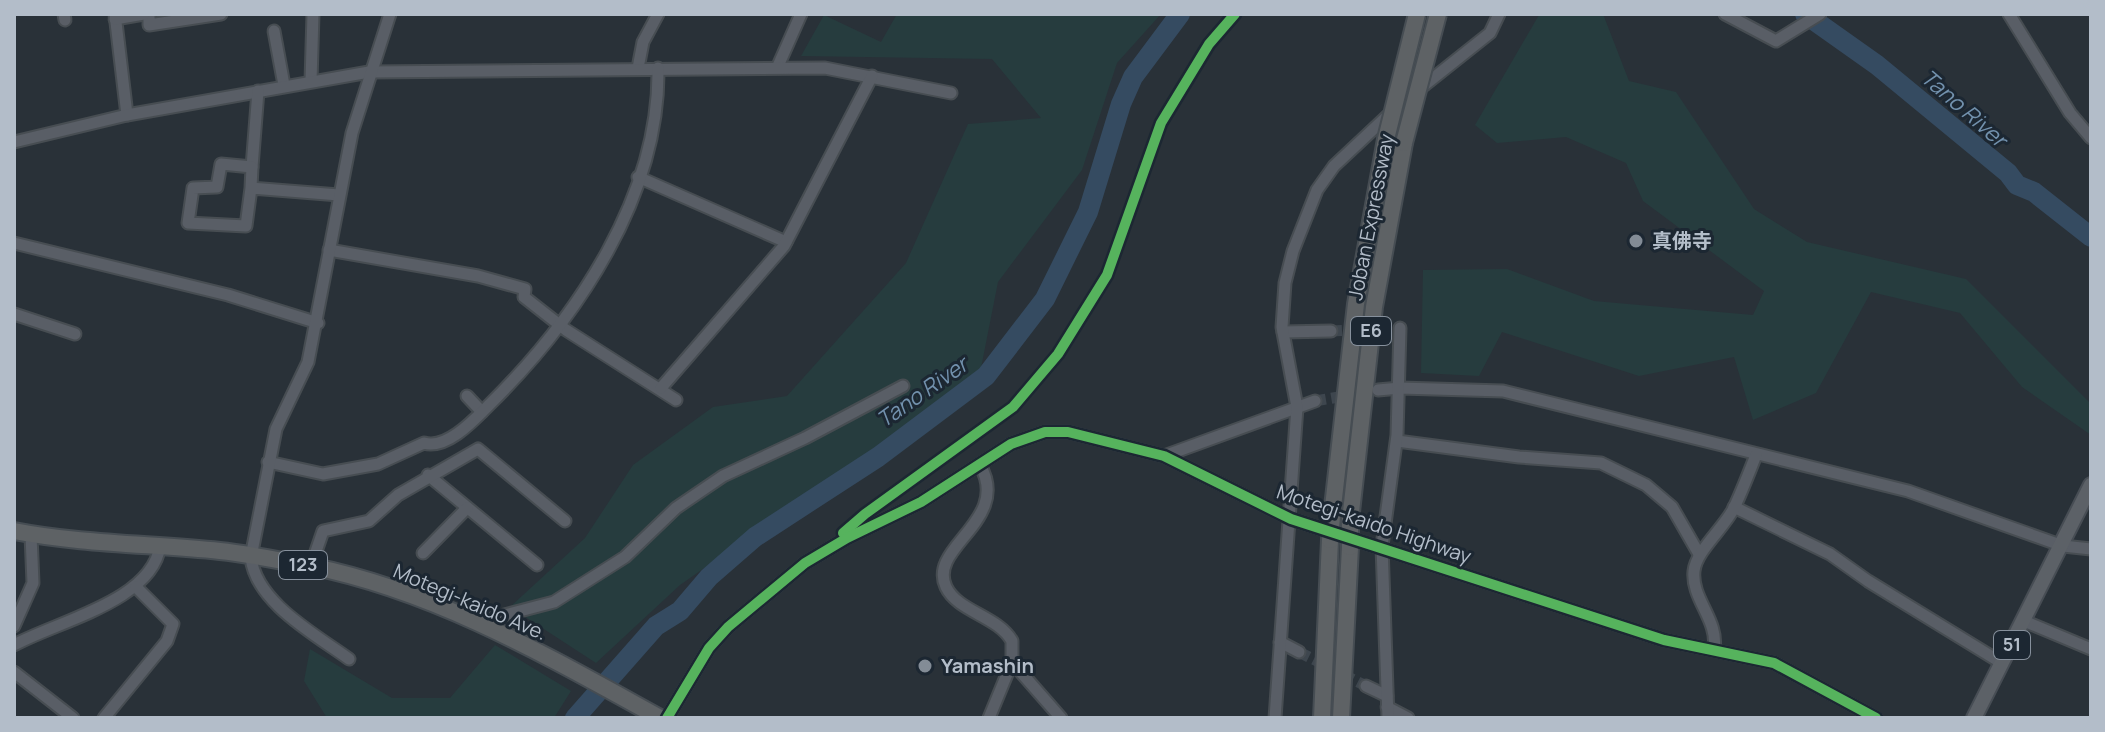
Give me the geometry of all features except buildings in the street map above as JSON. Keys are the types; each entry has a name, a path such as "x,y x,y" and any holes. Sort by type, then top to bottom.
{"highway":[{"name":"Joban Expressway","path":"1322,718 1330,540 1356,304 1386,139 1417,14"},
{"name":"Joban Expressway","path":"1341,718 1350,521 1374,307 1404,143 1438,14"},
{"name":"Motegi-kaido Ave.","path":"22,533 251,557 311,566 378,584 477,622 660,718"},
{"path":"1349,555 1351,718"},
{"path":"1313,718 1314,676 1328,581"}],"main road":[{"name":"51","path":"1974,718 2091,485"}],"street":[{"path":"127,115 115,16 146,14 149,25 221,14"},
{"path":"311,81 313,14"},
{"path":"349,659 274,599 256,579 251,557 268,462 284,407 308,362 318,323 339,195 369,72 390,14"},
{"path":"638,68 643,42 658,14"},
{"path":"778,66 801,14"},
{"path":"1275,718 1297,407 1283,332 1285,283 1317,190 1351,147 1490,33 1499,14"},
{"path":"1725,14 1776,41 1815,18"},
{"path":"2009,14 2070,113 2091,138"},
{"path":"274,31 284,85"},
{"path":"14,142 127,115 369,72 778,66 825,68 951,93"},
{"path":"268,462 323,474 378,464 424,443 432,445 446,440 482,412 524,370 609,254 654,126 658,68"},
{"path":"661,388 786,242 872,76"},
{"path":"252,167 221,164 217,187 193,188 188,223 246,226 251,188 258,91"},
{"path":"638,177 786,242"},
{"path":"251,188 339,195"},
{"path":"14,243 228,295 318,323"},
{"path":"329,250 478,276 525,289 524,297 560,324 676,400"},
{"path":"14,314 75,334"},
{"path":"1387,707 1382,546 1397,441 1400,328"},
{"path":"1283,332 1331,331"},
{"path":"477,622 554,602 625,557 676,508 723,476 805,438 903,386"},
{"path":"1378,390 1503,391 1908,491 2063,546 2091,549"},
{"path":"467,396 482,412"},
{"path":"1164,456 1315,401"},
{"name":"Motegi-kaido Highway","path":"667,718 709,648 728,627 794,572 827,549 921,502 1011,444 1045,432 1096,436 1164,456 1291,519 1664,640 1774,663 1876,718"},
{"path":"1397,441 1519,457 1601,463 1646,485 1672,507 1699,554"},
{"path":"311,566 323,531 369,521 398,495 428,475 478,449 565,521"},
{"path":"1714,649 1717,634 1694,581 1699,554 1716,537 1734,507 1756,455"},
{"path":"980,465 987,477 987,503 947,563 944,580 954,597 1009,635 1012,662 989,718"},
{"path":"428,475 537,565"},
{"path":"1734,507 1830,554 1868,581 2002,663"},
{"path":"423,553 467,508"},
{"path":"14,626 33,583 22,533"},
{"path":"14,645 136,587 156,565 160,546"},
{"path":"104,718 167,641 173,624 136,587"},
{"path":"2024,621 2091,649"},
{"path":"1280,642 1299,652"},
{"path":"1012,662 1061,718"},
{"path":"14,672 73,718"},
{"path":"1366,686 1387,707 1408,718"}],"green space":[{"path":"897,14 1161,14 1117,63 1082,170 998,282 981,368 877,447 680,585 596,663 510,607 585,538 633,465 713,407 787,396 906,263 968,124 1041,118 992,59 801,56 824,15 881,42"},
{"path":"1603,14 1629,81 1676,92 1754,209 1807,242 1966,279 2091,404 2091,435 2022,387 1960,313 1871,292 1816,393 1753,420 1734,357 1639,376 1502,332 1479,376 1421,373 1423,270 1507,269 1594,301 1753,315 1764,291 1643,201 1626,163 1566,137 1497,143 1475,125 1539,15"},
{"path":"495,645 571,691 554,718 327,718 304,681 310,649 392,698 450,698"}],"waterway":[{"name":"Tano River","path":"575,718 656,626 680,611 709,577 755,537 878,457 986,376 1045,299 1088,212 1121,104 1133,77 1180,14"},
{"name":"Tano River","path":"1805,14 1877,65 2008,173 2017,185 2034,192 2091,237"}],"tunnel":[{"path":"1331,331 1400,328"},
{"path":"1315,401 1369,392"},
{"path":"1299,652 1366,686"}],"cycle path":[{"path":"843,533 1013,407 1058,354 1107,275 1161,123 1209,44 1235,14"},
{"path":"667,718 709,648 728,627 805,563 847,538 921,502 1011,444 1045,432 1068,432 1164,456 1291,519 1664,640 1774,663 1876,718"}],"place":[{"name":"真佛寺","path":"1636,241"},
{"name":"Yamashin","path":"925,666"}]}
